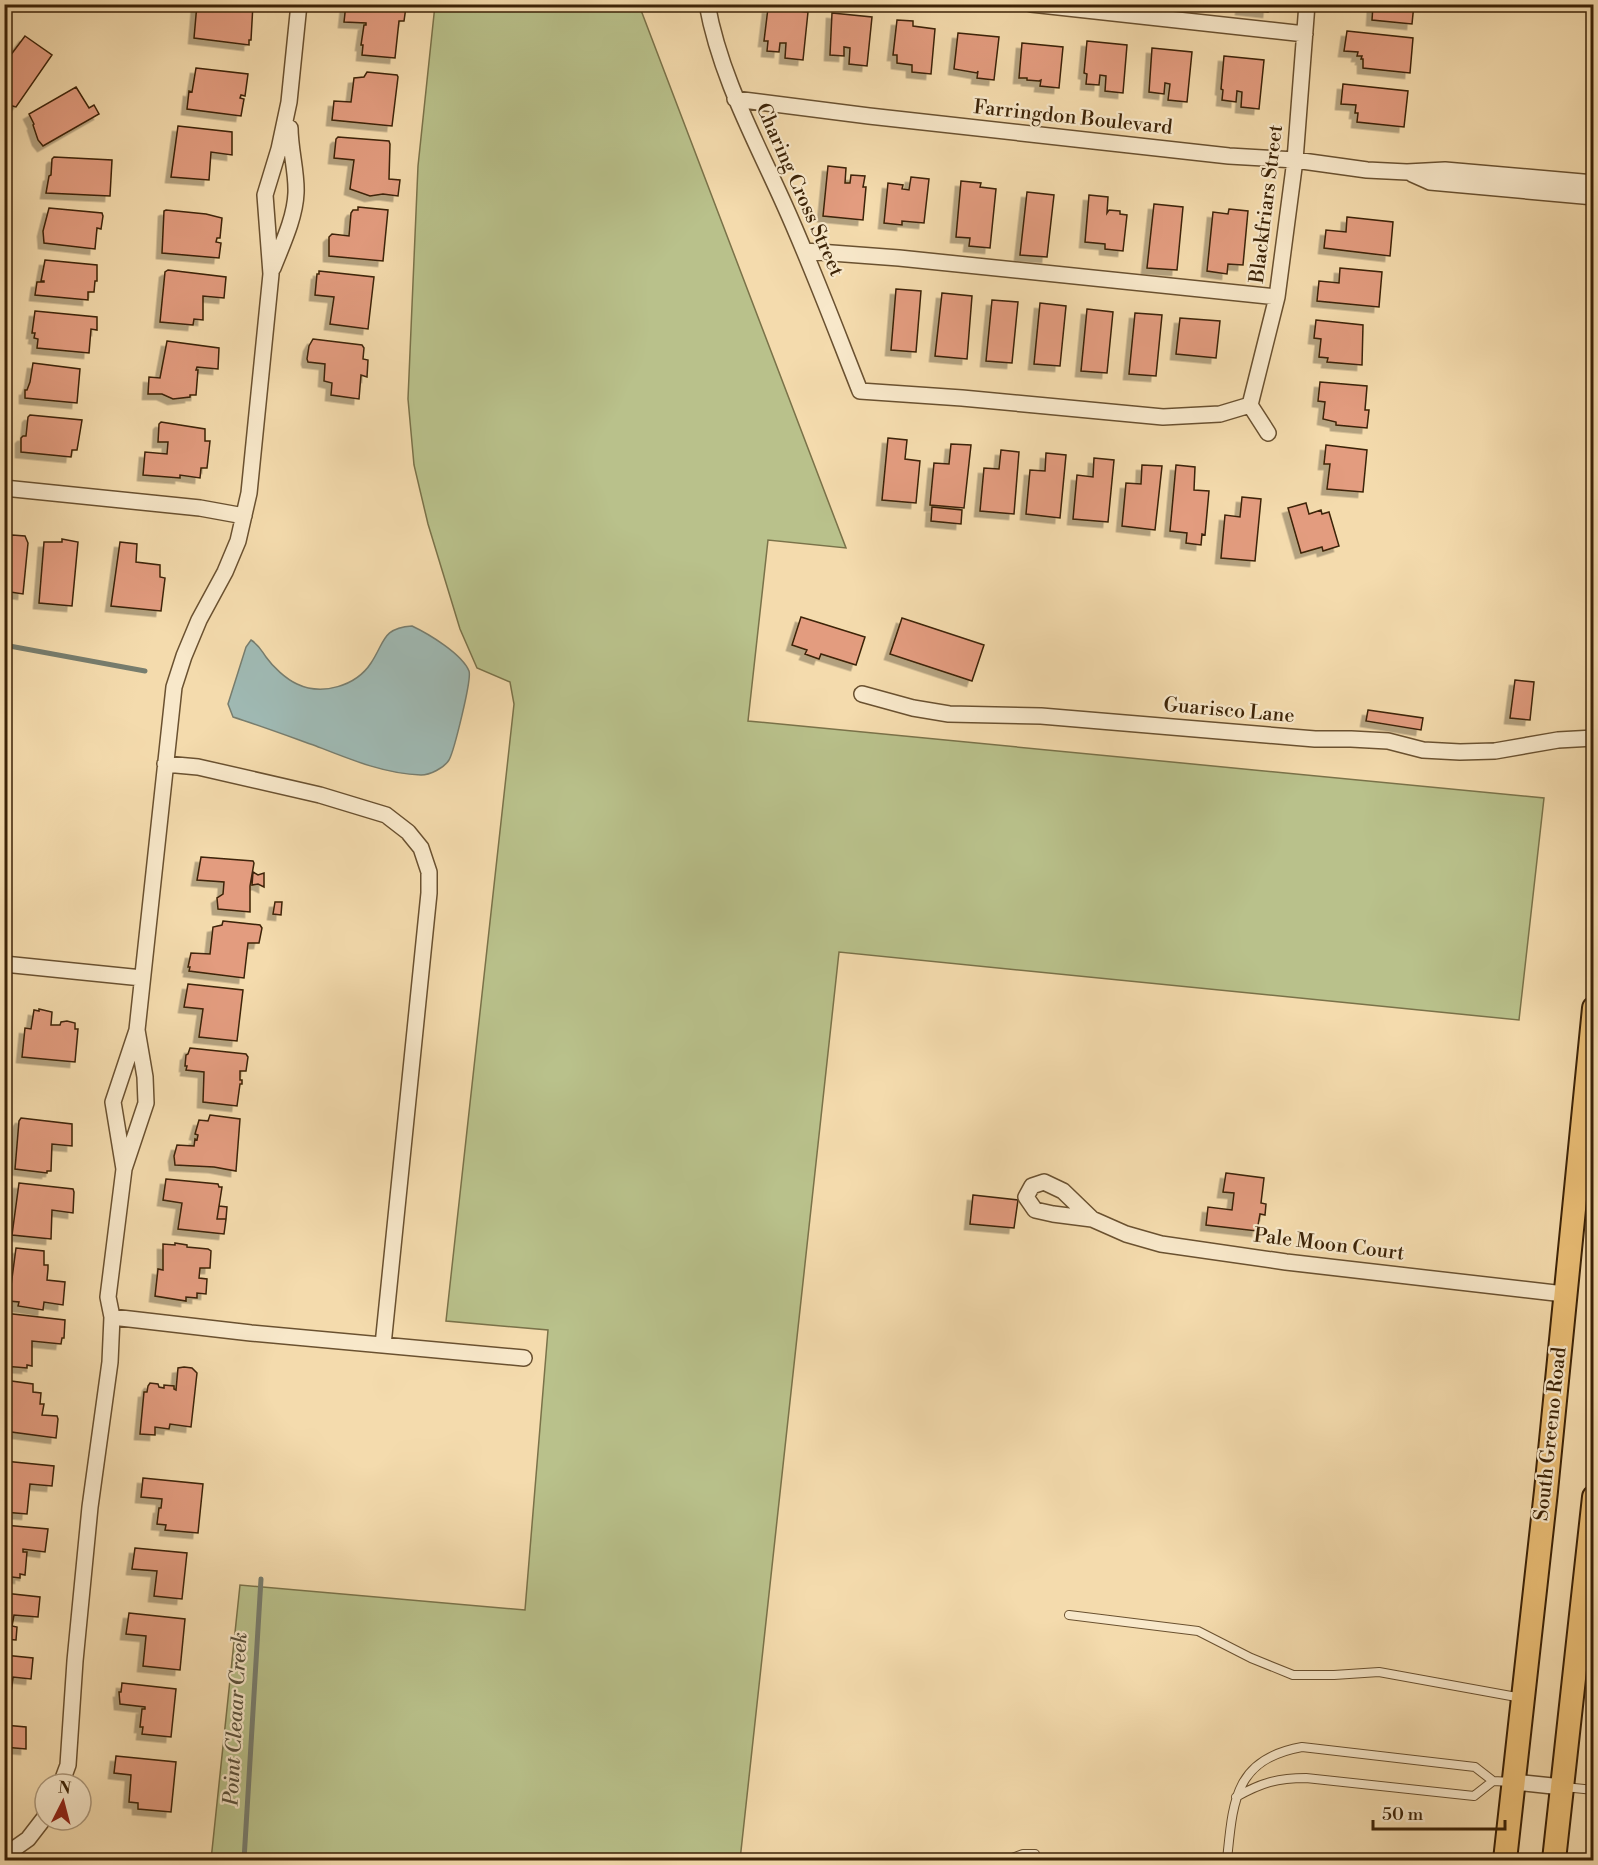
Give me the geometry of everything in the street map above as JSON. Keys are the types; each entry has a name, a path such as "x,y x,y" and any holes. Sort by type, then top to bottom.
{"main road":[{"name":"South Greeno Road","path":"1505,1860 1504,1782 1523,1698 1546,1491 1593,1008"},
{"path":"1554,1860 1593,1497"}],"street":[{"path":"124,1169 113,1102 137,1030 174,687 199,620 234,551 249,493 271,274 265,195 279,149 289,102 299,4"},
{"name":"Charing Cross Street","path":"707,4 712,33 735,99 805,251 860,391 1163,417 1220,414 1250,405"},
{"path":"1031,4 1305,34"},
{"name":"Blackfriars Street","path":"1250,405 1278,297 1295,160 1307,4"},
{"name":"Farringdon Boulevard","path":"735,99 1140,148 1295,160 1367,170 1407,172 1445,170 1593,183"},
{"path":"271,274 295,204 296,191 290,150 289,102"},
{"name":"Farringdon Boulevard","path":"1407,172 1430,182 1593,198"},
{"path":"805,251 899,258 1278,297"},
{"path":"1250,405 1268,433"},
{"path":"4,488 200,508 244,516"},
{"name":"Guarisco Lane","path":"862,694 913,708 949,714 1041,716 1315,739 1388,741 1423,750 1496,751 1558,740 1593,738"},
{"path":"165,764 198,767 309,792 386,815 408,832 421,849 429,873 429,893 383,1345"},
{"path":"4,964 142,978"},
{"path":"65,1772 68,1765 75,1661 90,1507 110,1362 112,1317 108,1297 124,1169 144,1111 147,1095 137,1030"},
{"name":"Pale Moon Court","path":"1092,1219 1126,1234 1161,1244 1286,1262 1564,1294"},
{"path":"112,1317 524,1358"},
{"path":"1504,1782 1563,1787"},
{"path":"8,1860 5,1856 28,1839 33,1832"}],"lane":[{"path":"1069,1615 1198,1631 1251,1658 1293,1675 1334,1676 1378,1672 1523,1698"},
{"path":"1227,1860 1236,1797 1251,1772 1265,1760 1281,1751 1302,1747 1475,1767 1504,1782"},
{"path":"1236,1797 1265,1782 1285,1778 1306,1778 1474,1796 1504,1782"},
{"path":"1563,1787 1593,1790"},
{"path":"1007,1860 1023,1854 1035,1854"}],"green space":[{"path":"435,5 639,5 846,548 768,540 748,721 1544,798 1519,1020 839,952 740,1860 211,1860 240,1585 525,1610 548,1330 446,1321 514,704 510,682 477,668 460,629 428,524 414,465 408,399 418,166"}],"water":[{"path":"412,626 452,651 469,671 465,700 451,754 447,763 436,771 421,775 381,769 233,717 228,704 246,647 251,640 272,665 288,679 307,687 327,689 338,687 357,678 371,663 390,633 402,627"}],"building":[{"path":"197,4 253,4 249,45 194,38"},
{"path":"346,4 406,7 404,21 399,21 395,58 362,55 363,45 361,45 366,23 344,22"},
{"path":"1242,4 1269,4 1268,12 1241,9"},
{"path":"1366,4 1414,4 1412,24 1372,20 1373,5"},
{"path":"768,8 808,12 803,60 785,58 786,43 780,43 779,52 767,51 768,41 764,41"},
{"path":"832,13 872,17 867,66 849,64 850,48 844,47 844,56 830,55"},
{"path":"897,20 913,21 913,26 935,29 931,74 912,72 912,65 897,63 897,55 893,55"},
{"path":"1347,31 1413,38 1410,73 1363,68 1363,59 1361,59 1362,56 1357,56 1358,52 1344,51"},
{"path":"958,33 999,37 994,80 977,78 978,71 977,73 954,69"},
{"path":"25,36 52,55 16,107 4,100 4,64"},
{"path":"1087,41 1127,45 1123,93 1105,91 1106,76 1100,75 1099,85 1086,84 1087,74 1084,73"},
{"path":"1022,43 1063,47 1059,88 1040,86 1041,80 1019,78"},
{"path":"1152,48 1192,52 1187,102 1168,100 1170,84 1165,83 1164,94 1149,92"},
{"path":"1224,56 1264,60 1259,109 1241,107 1242,92 1237,91 1236,102 1222,100"},
{"path":"196,68 248,74 245,96 241,95 240,98 244,99 241,116 187,109 189,91 192,92"},
{"path":"367,72 397,75 398,77 392,126 332,120 334,101 351,102 354,78 364,77"},
{"path":"1343,84 1408,91 1404,127 1357,122 1356,105 1341,104"},
{"path":"76,87 89,108 94,105 99,114 43,146 38,140 29,114"},
{"path":"178,126 232,132 232,155 211,152 209,180 171,177"},
{"path":"338,137 389,141 389,179 400,180 398,196 383,194 370,196 350,189 354,160 334,158"},
{"path":"54,157 112,160 110,196 46,193"},
{"path":"828,166 846,168 845,183 850,183 851,175 865,176 863,220 823,216"},
{"path":"911,177 929,179 924,223 902,221 902,225 884,223 888,183 903,185 902,189 909,190"},
{"path":"961,181 981,183 980,187 996,189 990,248 969,246 970,238 956,237"},
{"path":"1027,192 1054,195 1047,257 1020,255"},
{"path":"1089,195 1108,197 1107,213 1109,210 1120,211 1120,214 1127,215 1123,251 1105,249 1105,244 1085,242"},
{"path":"1154,204 1183,207 1177,270 1147,268"},
{"path":"358,207 388,210 383,261 329,256 329,237 332,234 349,236 351,213 353,210 358,210"},
{"path":"49,208 102,213 101,229 97,228 95,249 44,243 43,231"},
{"path":"1229,209 1248,211 1243,265 1228,264 1227,274 1207,271 1213,212 1228,214"},
{"path":"164,211 222,218 220,238 217,238 216,242 221,243 219,258 162,253"},
{"path":"1347,217 1393,222 1390,256 1324,248 1326,230 1346,232"},
{"path":"45,260 97,265 97,281 95,281 94,292 88,292 88,300 35,295 37,282 44,282 41,281"},
{"path":"1340,268 1382,272 1379,307 1317,301 1319,281 1339,283"},
{"path":"168,270 226,277 224,298 203,296 203,320 194,319 193,325 160,322 165,272"},
{"path":"319,271 374,277 368,329 330,324 334,297 315,295"},
{"path":"896,289 921,291 916,352 891,350"},
{"path":"942,293 972,296 967,359 935,356"},
{"path":"992,300 1018,302 1012,363 986,361"},
{"path":"1040,303 1066,306 1060,366 1034,364"},
{"path":"1087,309 1113,312 1107,373 1081,371"},
{"path":"35,311 97,317 97,330 91,329 89,353 37,348 38,339 34,338 35,333 32,333"},
{"path":"1135,313 1162,315 1156,376 1129,374"},
{"path":"1180,318 1220,321 1216,358 1176,354"},
{"path":"1316,320 1363,325 1362,365 1327,362 1328,358 1319,357 1321,339 1314,338"},
{"path":"313,339 362,345 363,359 368,360 367,377 361,375 359,399 331,395 332,383 324,381 325,364 308,362 307,359 309,346"},
{"path":"167,341 219,348 218,369 197,367 196,395 173,399 162,394 148,394 149,377 160,378"},
{"path":"33,363 80,369 77,403 25,398"},
{"path":"1320,382 1367,386 1365,410 1369,410 1367,428 1336,425 1336,422 1323,419 1325,402 1318,401"},
{"path":"30,415 82,420 77,450 72,450 71,457 21,452 21,438 26,436"},
{"path":"161,422 205,429 205,441 210,441 207,468 201,468 200,478 180,475 180,478 143,475 145,452 167,454 168,442 158,442"},
{"path":"888,438 907,440 905,459 920,461 916,503 882,500"},
{"path":"951,444 971,445 964,508 930,505 934,463 949,464"},
{"path":"1326,445 1367,450 1363,492 1327,489 1330,464 1324,464"},
{"path":"1001,450 1019,452 1014,514 980,511 984,468 999,469"},
{"path":"1046,453 1066,455 1060,518 1026,514 1030,470 1045,471"},
{"path":"1094,458 1114,460 1108,522 1073,519 1077,475 1093,477"},
{"path":"1142,465 1162,466 1155,530 1122,526 1126,483 1141,484"},
{"path":"1176,465 1195,467 1194,490 1209,491 1205,535 1202,534 1201,545 1186,543 1187,533 1170,531"},
{"path":"1242,497 1261,499 1255,561 1221,558 1225,515 1240,517"},
{"path":"1306,503 1309,514 1321,510 1322,514 1329,512 1339,546 1323,551 1322,547 1301,553 1288,508"},
{"path":"932,507 962,510 961,524 931,521"},
{"path":"12,535 25,536 28,543 23,594 4,591 4,538 10,539"},
{"path":"62,539 78,542 72,606 39,603 44,542 62,542"},
{"path":"120,542 137,544 136,562 160,565 160,577 165,578 161,611 111,606"},
{"path":"801,617 865,637 856,665 821,654 819,659 805,654 807,650 792,645"},
{"path":"902,618 984,645 972,681 890,654"},
{"path":"1515,680 1534,682 1530,720 1510,718"},
{"path":"1368,710 1423,718 1421,730 1366,721"},
{"path":"201,857 253,861 250,912 218,909 217,898 223,894 224,882 197,880"},
{"path":"253,872 258,875 264,873 264,887 258,884 252,885"},
{"path":"275,902 282,902 281,915 273,914"},
{"path":"223,921 260,925 262,928 259,943 248,943 244,978 189,971 191,953 210,954 213,927 222,925"},
{"path":"188,984 243,990 237,1041 199,1037 203,1009 184,1007"},
{"path":"39,1009 52,1012 51,1025 60,1025 61,1022 67,1021 75,1023 75,1029 78,1029 75,1062 22,1057 25,1028 31,1029 34,1010 39,1011"},
{"path":"190,1048 246,1054 248,1057 246,1071 240,1071 242,1084 240,1084 237,1106 203,1102 204,1072 186,1070 187,1066 185,1066 186,1055"},
{"path":"210,1115 240,1119 236,1171 214,1167 175,1165 174,1156 177,1145 194,1146 198,1135 195,1134 199,1120 208,1121"},
{"path":"21,1118 72,1124 72,1146 52,1144 51,1171 47,1173 15,1169"},
{"path":"1226,1173 1264,1178 1261,1203 1266,1204 1265,1215 1260,1214 1257,1231 1206,1225 1208,1207 1232,1210 1234,1193 1223,1192"},
{"path":"166,1179 218,1184 222,1187 217,1219 226,1219 224,1234 178,1229 182,1203 163,1200"},
{"path":"19,1183 73,1189 73,1213 52,1210 51,1239 12,1235"},
{"path":"973,1195 1018,1200 1014,1228 970,1224"},
{"path":"219,1206 227,1207 226,1219 217,1219"},
{"path":"175,1243 211,1251 210,1268 200,1268 199,1278 207,1279 206,1294 197,1293 197,1298 186,1297 186,1301 155,1296 158,1269 163,1270 163,1244 175,1245"},
{"path":"16,1248 44,1251 44,1265 48,1265 47,1280 65,1282 63,1305 44,1302 43,1310 18,1306 19,1302 9,1301"},
{"path":"4,1313 65,1320 64,1338 61,1344 32,1341 32,1366 27,1365 27,1368 4,1366"},
{"path":"178,1368 192,1368 197,1373 191,1427 170,1424 169,1429 155,1427 155,1435 140,1434 144,1392 147,1392 150,1383 164,1388 164,1385 174,1386 176,1390"},
{"path":"4,1380 33,1384 33,1392 41,1393 40,1404 44,1404 42,1415 57,1416 56,1438 4,1431"},
{"path":"4,1461 54,1466 52,1486 30,1484 27,1514 4,1512"},
{"path":"143,1478 203,1484 198,1533 165,1530 166,1525 157,1524 162,1499 141,1497"},
{"path":"4,1525 48,1529 45,1552 23,1549 23,1552 27,1552 25,1575 20,1574 20,1578 4,1576"},
{"path":"135,1548 187,1553 182,1599 154,1596 157,1571 132,1569"},
{"path":"4,1593 40,1597 38,1617 14,1615 12,1626 17,1627 16,1640 4,1639"},
{"path":"129,1613 185,1619 180,1670 143,1666 146,1636 126,1634"},
{"path":"4,1655 33,1658 31,1679 13,1677 10,1701 4,1701"},
{"path":"122,1683 176,1689 171,1737 142,1734 143,1727 140,1727 142,1709 145,1707 120,1704 119,1692 121,1692"},
{"path":"4,1725 26,1727 26,1749 4,1747"},
{"path":"116,1756 176,1762 171,1812 138,1809 138,1803 129,1802 131,1775 114,1773"}],"waterway":[{"name":"Point Cleaar Creek","path":"4,645 145,671"},
{"name":"Point Cleaar Creek","path":"244,1860 261,1579"}]}
